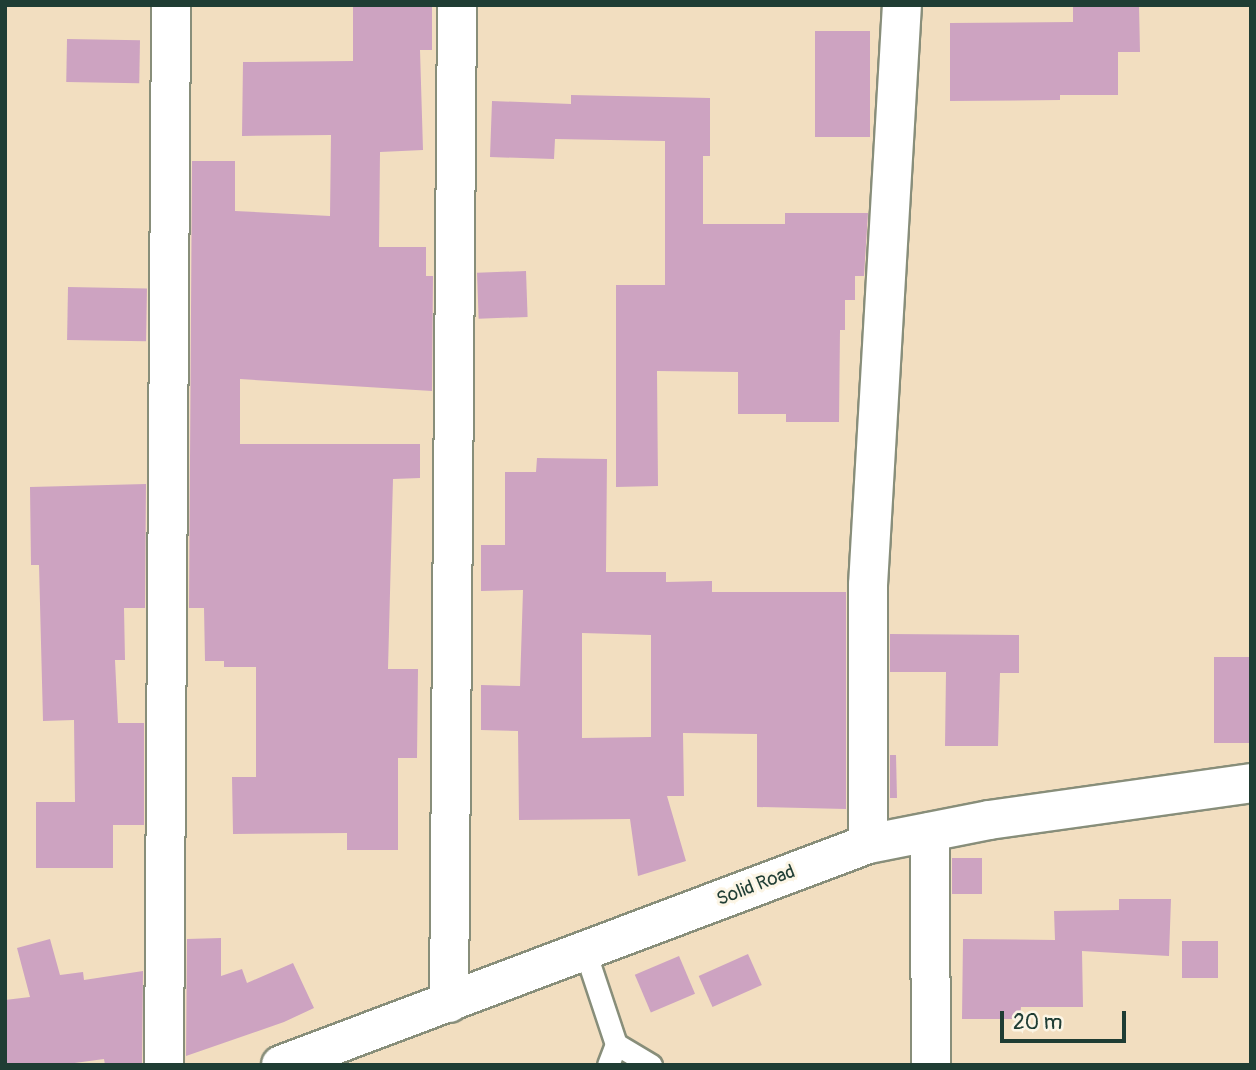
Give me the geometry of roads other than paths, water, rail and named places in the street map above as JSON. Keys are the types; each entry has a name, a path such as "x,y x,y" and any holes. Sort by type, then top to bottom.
{"street":[{"path":"164,1065 171,5"},
{"path":"449,1003 457,5"},
{"path":"868,844 869,586 902,5"},
{"name":"Solid Road","path":"281,1065 868,844 1251,783"},
{"path":"930,832 932,1065"}],"lane":[{"path":"584,951 616,1044 650,1065"},
{"path":"608,1065 616,1044"}]}
